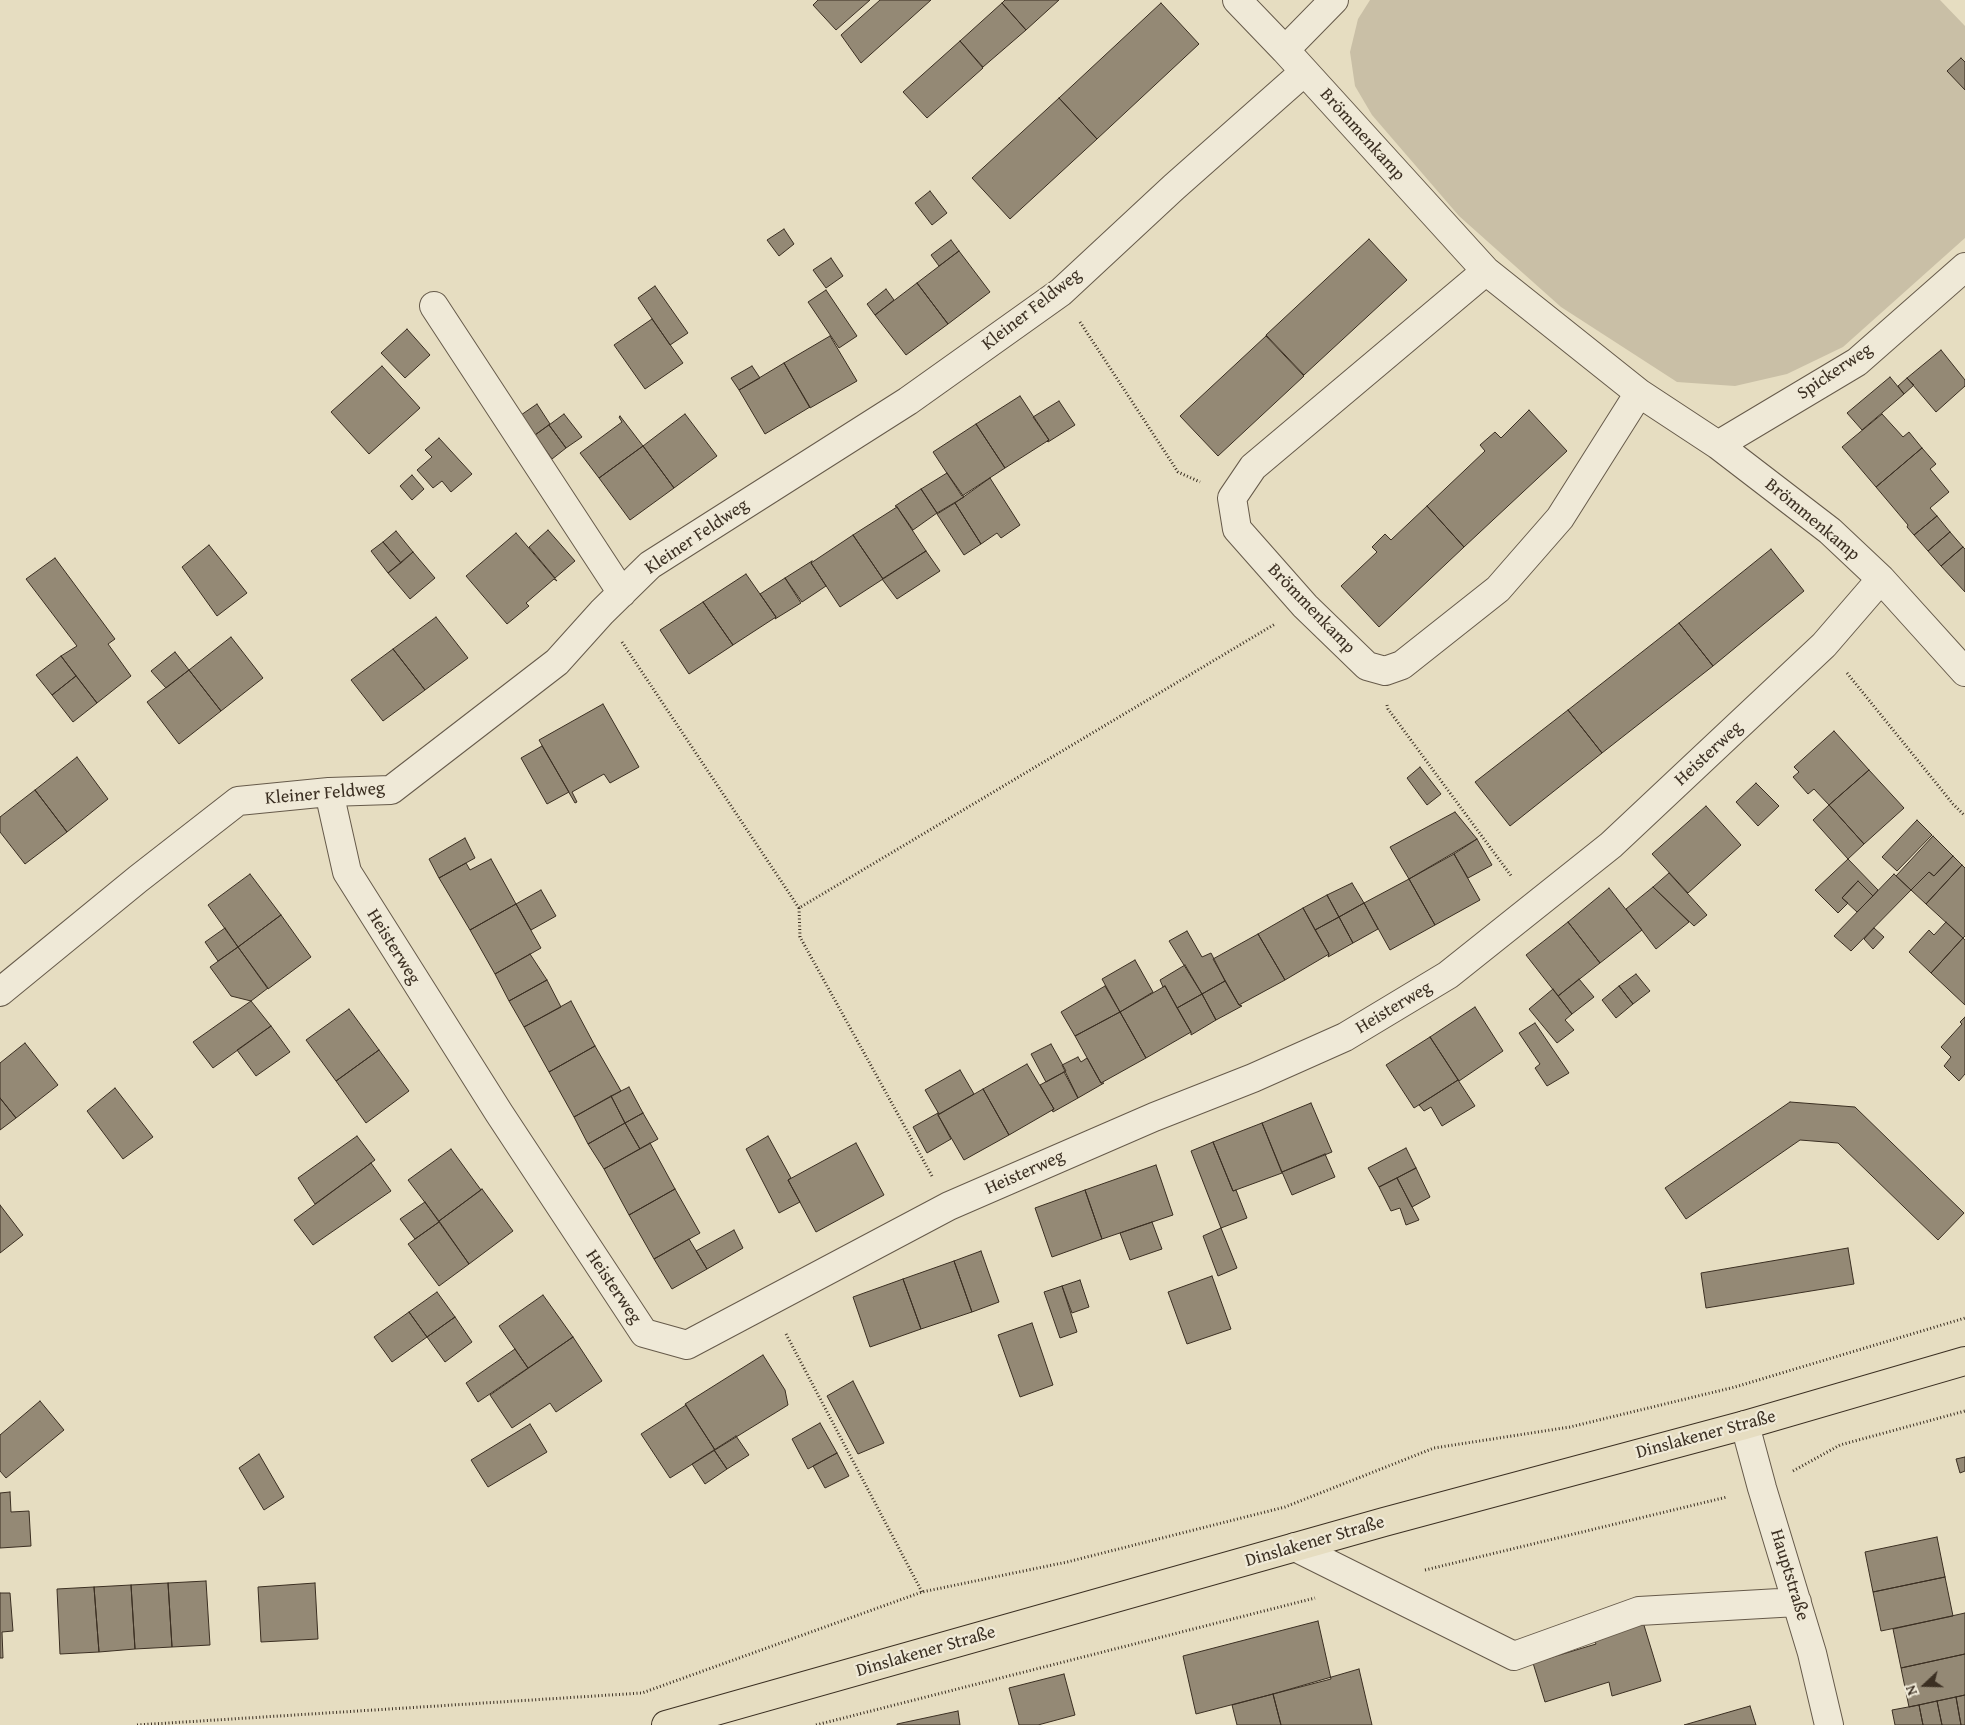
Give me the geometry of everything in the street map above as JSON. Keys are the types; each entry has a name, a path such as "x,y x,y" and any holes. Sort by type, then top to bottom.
{"main road":[{"name":"Dinslakener Straße","path":"666,1725 1295,1547 1745,1425 1965,1361"}],"street":[{"name":"Brömmenkamp","path":"1237,0 1285,50 1486,271 1639,393 1718,445 1830,532 1881,579 1965,672"},
{"path":"1285,50 1334,0"},
{"name":"Kleiner Feldweg","path":"0,992 138,879 238,801 329,792 391,790 557,662 602,612 650,564 908,401 1061,292 1174,187 1304,72"},
{"name":"Spickerweg","path":"1718,445 1857,362 1965,267"},
{"path":"1232,498 1253,467 1486,271"},
{"path":"434,306 622,593"},
{"path":"1385,671 1402,665 1498,589 1560,518 1639,393"},
{"name":"Brömmenkamp","path":"1232,498 1237,529 1305,606 1367,666 1385,671"},
{"name":"Heisterweg","path":"329,792 347,872 498,1114 644,1333 686,1345 769,1303 949,1206 1154,1117 1253,1078 1345,1037 1448,975 1611,845 1824,646 1881,579"},
{"name":"Hauptstraße","path":"1745,1425 1812,1653 1829,1725"},
{"path":"1295,1547 1514,1656 1639,1611 1797,1602"}],"path":[{"path":"1061,292 1178,472 1232,498"},
{"path":"799,908 1305,606"},
{"path":"602,612 799,908 800,936 949,1206"},
{"path":"1824,646 1953,804 1965,816"},
{"path":"1385,671 1388,709 1534,906"},
{"path":"769,1303 922,1592"},
{"path":"137,1725 642,1693 922,1592 1067,1562 1275,1510 1434,1448 1570,1427 1735,1388 1965,1318"}],"shaded area":[{"path":"1370,0 1940,0 1965,26 1965,238 1843,347 1787,374 1735,386 1677,382 1561,307 1459,216 1372,115 1355,86 1350,52 1358,19"}],"building":[{"path":"818,0 870,0 836,30 813,5"},
{"path":"880,0 931,0 861,63 841,35"},
{"path":"1005,0 1059,0 1026,30 1002,3"},
{"path":"1002,3 1026,30 983,67 960,41"},
{"path":"1161,3 1199,44 1097,139 1059,98"},
{"path":"960,41 983,68 927,118 903,92"},
{"path":"1961,58 1965,62 1965,90 1947,71"},
{"path":"1059,98 1097,139 1010,219 972,178"},
{"path":"930,191 947,213 932,225 915,203"},
{"path":"784,229 794,244 779,256 767,240"},
{"path":"1369,239 1407,280 1304,375 1266,335"},
{"path":"951,240 959,251 939,266 931,255"},
{"path":"959,251 990,292 948,324 917,283"},
{"path":"831,258 843,276 826,288 813,270"},
{"path":"917,283 948,324 906,355 875,315"},
{"path":"655,286 688,333 670,345 638,298"},
{"path":"886,289 894,300 875,315 867,304"},
{"path":"826,290 857,336 839,348 808,302"},
{"path":"652,319 683,363 645,389 614,345"},
{"path":"407,329 430,355 405,378 381,353"},
{"path":"830,336 857,381 810,408 784,363"},
{"path":"1266,336 1304,376 1218,456 1180,416"},
{"path":"1941,350 1965,380 1965,386 1936,412 1907,378"},
{"path":"784,363 810,407 765,434 739,390"},
{"path":"382,366 420,408 369,454 331,412"},
{"path":"752,366 760,378 739,390 731,378"},
{"path":"1890,377 1904,394 1862,430 1847,413"},
{"path":"1907,378 1914,385 1904,394 1898,386"},
{"path":"1020,396 1049,440 1005,468 976,424"},
{"path":"1059,401 1075,425 1048,442 1049,440 1033,417"},
{"path":"537,404 550,424 535,435 521,415"},
{"path":"1529,410 1567,451 1464,547 1427,506 1485,451 1480,445 1495,432 1501,438"},
{"path":"564,414 582,437 566,448 549,425"},
{"path":"685,414 717,456 674,488 643,446"},
{"path":"1882,414 1903,437 1909,432 1922,448 1876,487 1842,447"},
{"path":"620,416 643,446 599,478 580,453 622,422"},
{"path":"976,424 1005,468 962,496 933,452"},
{"path":"549,425 566,448 552,459 535,435"},
{"path":"439,438 472,474 451,492 442,481 433,488 417,470 432,457 425,450"},
{"path":"643,446 674,488 630,520 599,478"},
{"path":"1922,448 1936,464 1930,469 1949,492 1930,508 1937,516 1914,535 1907,527 1908,525 1876,487"},
{"path":"947,473 964,497 937,513 921,489"},
{"path":"412,475 424,489 412,500 400,486"},
{"path":"990,478 1020,525 1001,538 997,533 981,544 955,503"},
{"path":"921,489 937,513 913,530 895,506"},
{"path":"955,503 981,544 964,555 937,514"},
{"path":"1427,506 1464,547 1379,627 1341,586 1377,552 1372,547 1385,534 1391,540"},
{"path":"897,507 926,551 883,579 853,535"},
{"path":"1937,516 1950,532 1928,551 1914,535"},
{"path":"548,530 575,561 555,578 529,547"},
{"path":"396,531 413,552 401,563 383,542"},
{"path":"1950,532 1963,547 1941,566 1928,551"},
{"path":"516,533 557,581 554,579 526,603 529,606 507,624 466,576"},
{"path":"853,535 883,579 840,607 811,563"},
{"path":"383,542 401,563 388,573 371,551"},
{"path":"209,545 247,593 217,616 182,567"},
{"path":"1963,547 1965,549 1965,592 1941,566"},
{"path":"1771,549 1804,591 1713,666 1679,623"},
{"path":"926,551 940,571 897,599 882,579"},
{"path":"413,552 435,578 410,599 388,573"},
{"path":"55,558 115,639 108,644 131,676 97,703 61,656 77,646 26,579"},
{"path":"812,561 811,563 826,586 802,602 785,578"},
{"path":"746,574 776,617 733,645 703,602"},
{"path":"785,578 801,603 775,619 776,617 760,594"},
{"path":"703,602 733,645 689,674 660,630"},
{"path":"436,617 468,658 425,690 393,649"},
{"path":"1679,623 1713,666 1602,753 1568,710"},
{"path":"231,637 263,678 221,711 189,670"},
{"path":"393,649 425,690 383,721 351,680"},
{"path":"175,652 189,670 166,688 151,671"},
{"path":"61,656 76,676 52,695 36,675"},
{"path":"189,670 221,711 179,744 147,702"},
{"path":"76,676 97,703 73,722 52,695"},
{"path":"603,704 639,767 610,783 604,774 572,792 577,802 575,803 539,740"},
{"path":"1568,710 1602,753 1510,826 1475,782"},
{"path":"1834,731 1869,770 1829,805 1814,789 1808,794 1793,777 1799,772 1794,767"},
{"path":"542,746 569,792 547,804 521,758"},
{"path":"77,757 108,799 67,832 35,790"},
{"path":"1420,767 1441,794 1427,805 1407,778"},
{"path":"1869,770 1904,808 1864,844 1829,805"},
{"path":"1756,783 1779,806 1758,826 1736,802"},
{"path":"35,790 67,832 25,864 0,832 0,817"},
{"path":"1829,805 1864,844 1848,859 1813,820"},
{"path":"1706,806 1741,845 1688,893 1652,854"},
{"path":"1455,812 1477,839 1409,879 1390,847"},
{"path":"1917,820 1932,835 1897,871 1882,857"},
{"path":"1933,836 1953,856 1934,876 1929,872 1911,890 1896,876"},
{"path":"465,838 475,858 439,878 429,859"},
{"path":"1477,839 1492,865 1468,878 1454,854"},
{"path":"1454,854 1480,900 1435,925 1409,879"},
{"path":"1953,856 1962,865 1926,904 1911,890 1929,872 1934,876"},
{"path":"491,859 516,904 470,930 439,878 466,863 470,870"},
{"path":"1848,859 1878,890 1873,896 1858,881 1842,898 1848,903 1838,913 1815,890"},
{"path":"1962,865 1965,868 1965,936 1963,938 1926,904"},
{"path":"1669,873 1707,915 1694,926 1653,887"},
{"path":"250,874 281,915 238,947 208,905"},
{"path":"1894,874 1911,890 1851,951 1834,936"},
{"path":"1409,879 1435,925 1390,950 1364,903"},
{"path":"1858,881 1873,896 1857,912 1842,898"},
{"path":"1352,883 1364,903 1339,917 1327,895"},
{"path":"1653,887 1689,922 1656,949 1626,909"},
{"path":"1609,888 1642,930 1600,963 1568,922"},
{"path":"541,890 556,916 531,930 516,904"},
{"path":"1327,895 1339,917 1315,930 1303,908"},
{"path":"1364,903 1378,929 1353,943 1339,917"},
{"path":"516,904 541,948 495,974 470,930"},
{"path":"1303,908 1329,954 1285,980 1258,934"},
{"path":"281,915 311,957 268,989 238,947"},
{"path":"1339,917 1353,943 1328,957 1329,954 1315,930"},
{"path":"1568,922 1600,963 1558,996 1526,955"},
{"path":"1946,922 1963,938 1931,973 1909,952 1929,930 1934,935"},
{"path":"225,928 238,947 218,961 205,942"},
{"path":"1874,928 1884,937 1873,949 1864,939"},
{"path":"1187,931 1202,957 1211,953 1225,981 1202,994 1169,941"},
{"path":"1258,934 1285,980 1239,1005 1213,959"},
{"path":"1963,938 1965,940 1965,1005 1931,973"},
{"path":"238,947 268,988 251,1001 231,996 210,967"},
{"path":"530,954 547,980 509,1001 495,974"},
{"path":"1135,960 1153,992 1120,1012 1102,979"},
{"path":"1185,965 1202,994 1177,1008 1160,980"},
{"path":"1636,974 1650,991 1633,1004 1619,986"},
{"path":"1579,979 1594,997 1572,1014 1558,996"},
{"path":"547,980 561,1007 524,1027 509,1001"},
{"path":"1225,981 1239,1005 1242,1006 1216,1020 1202,994"},
{"path":"1105,986 1120,1012 1075,1036 1061,1012"},
{"path":"1165,986 1191,1032 1146,1058 1120,1012"},
{"path":"1619,986 1633,1004 1616,1018 1602,1000"},
{"path":"1553,989 1572,1014 1565,1020 1574,1030 1557,1043 1529,1009"},
{"path":"1202,994 1216,1020 1191,1035 1177,1008"},
{"path":"251,1001 271,1026 213,1068 193,1042"},
{"path":"571,1001 595,1046 549,1072 524,1027"},
{"path":"1475,1007 1503,1051 1459,1081 1430,1037"},
{"path":"349,1009 379,1050 336,1081 306,1040"},
{"path":"1120,1012 1146,1058 1101,1083 1075,1036"},
{"path":"1965,1017 1965,1074 1959,1081 1944,1066 1951,1057 1941,1047 1962,1024 1960,1022"},
{"path":"1535,1023 1569,1073 1547,1086 1535,1068 1540,1064 1519,1033"},
{"path":"271,1026 290,1052 256,1076 237,1050"},
{"path":"1430,1037 1458,1080 1414,1108 1386,1065"},
{"path":"25,1043 58,1085 16,1118 0,1098 0,1063"},
{"path":"1051,1044 1066,1071 1046,1082 1031,1054"},
{"path":"595,1046 621,1091 574,1117 549,1072"},
{"path":"379,1050 409,1091 366,1123 336,1081"},
{"path":"1078,1057 1081,1062 1087,1058 1101,1083 1104,1083 1078,1098 1062,1065"},
{"path":"1027,1064 1054,1109 1009,1135 983,1089"},
{"path":"960,1070 974,1094 939,1114 925,1090"},
{"path":"1064,1072 1078,1098 1053,1112 1052,1110 1054,1109 1040,1085"},
{"path":"1458,1080 1475,1106 1442,1126 1431,1107 1424,1111 1419,1105"},
{"path":"629,1087 643,1113 625,1123 611,1096"},
{"path":"115,1088 153,1137 123,1159 87,1111"},
{"path":"983,1089 1009,1135 964,1160 938,1115"},
{"path":"611,1096 625,1123 588,1144 574,1117"},
{"path":"0,1098 16,1118 0,1130"},
{"path":"1790,1102 1855,1107 1964,1213 1938,1240 1838,1143 1800,1140 1686,1219 1665,1188"},
{"path":"1311,1103 1332,1152 1282,1172 1262,1123"},
{"path":"643,1113 658,1139 640,1149 625,1123"},
{"path":"938,1113 951,1139 927,1153 913,1127"},
{"path":"625,1123 640,1149 604,1169 588,1144"},
{"path":"1262,1123 1282,1173 1233,1191 1213,1142"},
{"path":"357,1136 375,1160 315,1204 298,1178"},
{"path":"768,1136 791,1178 788,1180 800,1202 779,1213 746,1149"},
{"path":"1213,1142 1233,1191 1236,1190 1247,1218 1221,1228 1191,1151"},
{"path":"650,1143 675,1189 629,1215 604,1169"},
{"path":"856,1143 884,1195 816,1232 788,1180"},
{"path":"1406,1148 1416,1168 1379,1187 1368,1168"},
{"path":"451,1149 481,1190 439,1221 408,1180"},
{"path":"1325,1154 1335,1177 1292,1195 1282,1172"},
{"path":"371,1163 391,1191 313,1245 294,1220"},
{"path":"1156,1165 1173,1215 1102,1239 1085,1190"},
{"path":"1416,1168 1430,1197 1412,1207 1397,1178"},
{"path":"1397,1178 1419,1220 1406,1225 1400,1208 1391,1211 1379,1187"},
{"path":"482,1189 513,1231 469,1264 439,1221"},
{"path":"675,1189 700,1233 654,1259 629,1215"},
{"path":"1085,1190 1102,1239 1052,1257 1035,1208"},
{"path":"425,1202 439,1222 415,1239 400,1219"},
{"path":"0,1205 23,1235 0,1253"},
{"path":"439,1222 469,1264 439,1286 408,1244"},
{"path":"1152,1222 1162,1249 1130,1260 1120,1233"},
{"path":"1221,1228 1237,1268 1218,1276 1203,1236"},
{"path":"734,1230 743,1248 707,1269 696,1251"},
{"path":"689,1239 707,1269 672,1289 654,1259"},
{"path":"1848,1248 1854,1284 1706,1308 1701,1273"},
{"path":"981,1251 999,1302 972,1312 954,1261"},
{"path":"954,1261 972,1312 921,1329 903,1279"},
{"path":"1212,1276 1231,1329 1187,1344 1168,1292"},
{"path":"903,1279 921,1329 870,1347 853,1297"},
{"path":"1080,1280 1089,1307 1072,1313 1062,1286"},
{"path":"1062,1286 1077,1332 1060,1338 1044,1292"},
{"path":"437,1292 455,1317 427,1337 409,1312"},
{"path":"543,1295 573,1337 528,1368 499,1326"},
{"path":"409,1312 427,1337 392,1362 374,1337"},
{"path":"455,1317 472,1342 445,1362 427,1337"},
{"path":"1032,1323 1053,1385 1020,1397 998,1335"},
{"path":"573,1337 602,1381 556,1412 550,1403 512,1428 490,1395"},
{"path":"515,1349 528,1368 478,1402 466,1383"},
{"path":"763,1355 785,1390 788,1405 715,1450 685,1404"},
{"path":"853,1381 884,1443 858,1454 827,1396"},
{"path":"40,1401 64,1430 6,1478 0,1471 0,1435"},
{"path":"686,1405 715,1450 670,1478 641,1434"},
{"path":"820,1423 837,1453 808,1469 792,1439"},
{"path":"530,1424 547,1452 488,1487 471,1460"},
{"path":"736,1436 749,1455 727,1469 714,1450"},
{"path":"714,1450 727,1469 705,1484 692,1464"},
{"path":"837,1453 849,1476 825,1488 813,1466"},
{"path":"259,1454 284,1497 264,1510 239,1468"},
{"path":"1965,1457 1965,1471 1960,1473 1956,1459"},
{"path":"10,1492 11,1512 29,1511 31,1546 0,1548 0,1493"},
{"path":"1937,1537 1945,1577 1873,1592 1865,1552"},
{"path":"1945,1577 1953,1616 1881,1631 1873,1592"},
{"path":"206,1581 210,1645 172,1647 168,1583"},
{"path":"168,1583 172,1647 135,1649 131,1585"},
{"path":"315,1583 318,1639 261,1642 258,1587"},
{"path":"131,1585 135,1649 99,1652 94,1587"},
{"path":"94,1587 99,1652 60,1654 57,1589"},
{"path":"0,1593 10,1593 13,1631 2,1632 3,1658 0,1658"},
{"path":"1965,1613 1965,1654 1901,1668 1893,1629"},
{"path":"1318,1621 1331,1679 1196,1714 1183,1656"},
{"path":"1643,1622 1661,1681 1612,1696 1609,1682 1545,1702 1533,1663 1596,1644 1593,1637"},
{"path":"1965,1654 1965,1695 1909,1707 1901,1668"},
{"path":"1359,1669 1372,1725 1281,1725 1273,1694"},
{"path":"1064,1674 1075,1715 1038,1725 1019,1725 1009,1688"},
{"path":"1273,1694 1281,1725 1237,1725 1232,1705"},
{"path":"1965,1695 1965,1725 1961,1725 1956,1697"},
{"path":"1956,1697 1961,1725 1942,1725 1937,1701"},
{"path":"1937,1701 1942,1725 1923,1725 1919,1705"},
{"path":"1919,1705 1923,1725 1895,1725 1892,1710"},
{"path":"1750,1706 1756,1725 1684,1725"},
{"path":"958,1711 960,1725 897,1725 897,1724"}]}
